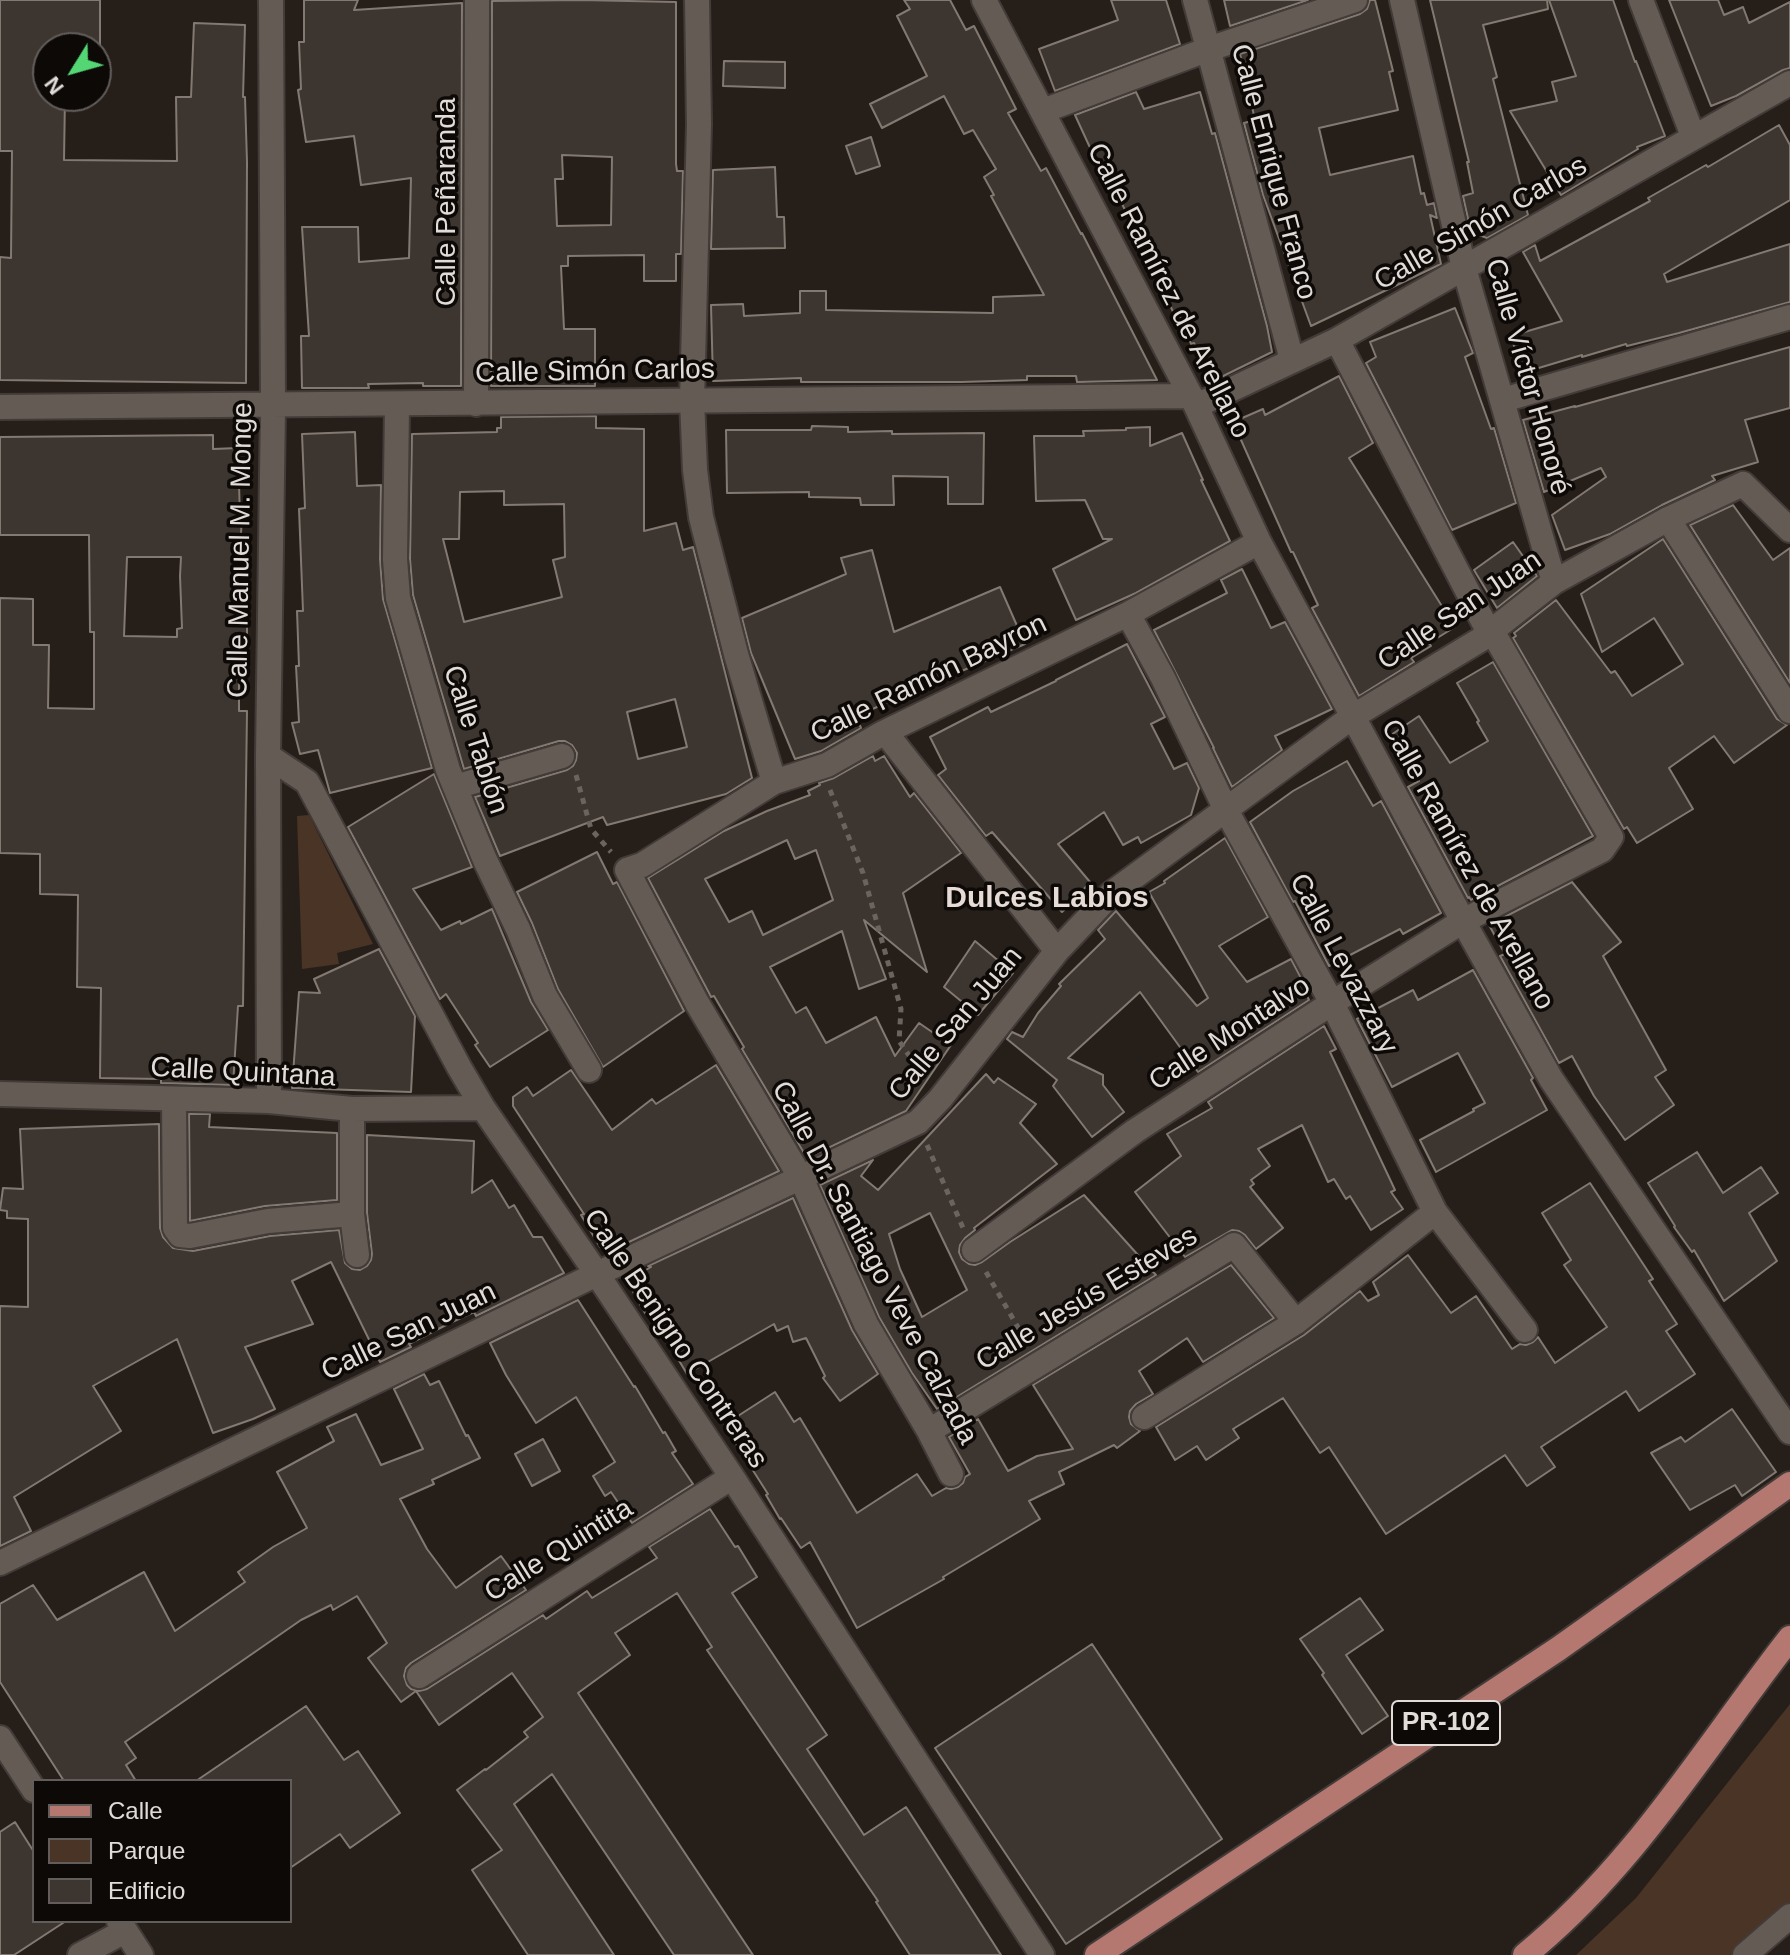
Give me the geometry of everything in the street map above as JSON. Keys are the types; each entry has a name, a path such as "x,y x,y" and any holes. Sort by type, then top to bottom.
{"main road":[{"name":"PR-102","path":"1097,1955 1558,1649 1790,1484"},
{"path":"1525,1955 1552,1933 1619,1865 1660,1815 1790,1638"}],"street":[{"name":"Calle Manuel M. Monge","path":"269,1101 268,756 273,406 271,0"},
{"name":"Calle Peñaranda","path":"476,404 477,0"},
{"path":"697,0 699,124 692,401 695,470 701,517 736,654 774,782"},
{"name":"Calle Ramírez de Arellano","path":"984,0 1194,401 1259,542 1551,1079 1790,1432"},
{"name":"Calle Enrique Franco","path":"1195,0 1292,360"},
{"path":"1043,111 1209,49 1355,0"},
{"name":"Calle Víctor Honoré","path":"1402,0 1464,268 1554,582"},
{"path":"1641,0 1693,136"},
{"name":"Calle Simón Carlos","path":"0,407 692,401 1194,401 1337,340 1693,136 1785,90"},
{"path":"1503,400 1790,317"},
{"path":"1337,340 1484,623 1492,631"},
{"name":"Calle Tablón","path":"397,405 395,559 398,598 448,770 545,996 589,1070"},
{"name":"Calle San Juan","path":"0,1563 918,1122 940,1099 1057,951 1112,893 1352,717 1492,631 1554,582 1668,519 1743,484 1790,530"},
{"path":"1668,519 1790,711"},
{"name":"Calle Ramón Bayron","path":"627,870 642,865 774,782 827,765 885,732 1128,614 1259,542"},
{"name":"Calle Levazzary","path":"1128,614 1163,678 1226,810 1332,1003 1435,1212 1525,1330"},
{"name":"Calle Montalvo","path":"974,1250 1135,1131 1332,1003 1463,921 1602,850 1611,837 1492,631"},
{"path":"885,732 1057,951"},
{"name":"Calle Benigno Contreras","path":"268,756 307,782 483,1108 732,1477 1042,1955"},
{"path":"455,787 562,756"},
{"name":"Calle Dr. Santiago Veve Calzada","path":"627,870 697,1003 801,1178 866,1324 951,1474"},
{"name":"Calle Quintana","path":"0,1094 269,1101 352,1109 483,1108"},
{"path":"174,1099 175,1228 180,1235 190,1236 268,1221 352,1214"},
{"path":"352,1109 352,1214 357,1255"},
{"path":"1144,1417 1296,1322 1435,1212"},
{"name":"Calle Jesús Esteves","path":"929,1431 1234,1245 1296,1322"},
{"name":"Calle Quintita","path":"419,1676 732,1477"},
{"path":"0,1738 32,1787"},
{"path":"1745,1955 1790,1916"},
{"path":"80,1955 122,1926 141,1955"}],"path":[{"path":"562,756 572,762 591,829 627,870"},
{"path":"827,765 829,786 863,873 901,1009 899,1041 940,1099"}],"green space":[{"path":"309,815 373,944 337,953 339,964 302,969 297,816"},
{"path":"1790,1704 1790,1905 1731,1955 1576,1955 1636,1898"}],"building":[{"path":"0,0 100,0 100,32 32,32 32,112 65,112 64,160 177,161 176,97 191,97 194,23 245,25 246,383 0,380 0,257 11,258 12,151 0,151"},
{"path":"304,0 358,0 354,10 462,3 461,386 423,386 423,383 368,384 369,388 302,388 301,336 309,336 302,227 358,227 359,262 409,258 411,178 361,185 354,136 306,142 298,90 301,89 299,42 304,42"},
{"path":"904,0 950,0 966,30 974,26 1016,109 1008,113 1041,171 1046,168 1157,380 1077,382 1076,376 1027,376 1027,380 961,382 801,382 801,378 713,381 711,305 743,304 744,316 800,313 800,291 826,291 826,310 993,313 993,297 1044,295 991,196 994,195 984,177 996,169 973,130 964,134 944,96 882,128 870,104 927,76 897,16 910,9"},
{"path":"1111,0 1166,0 1180,44 1055,91 1039,49 1118,20"},
{"path":"1224,0 1308,0 1230,26"},
{"path":"1370,0 1375,0 1393,71 1389,72 1398,110 1319,128 1330,175 1413,156 1421,194 1424,193 1427,205 1434,203 1437,218 1430,215 1441,264 1311,326 1263,195 1244,123 1255,120 1240,54 1360,14 1367,9"},
{"path":"1430,0 1547,0 1548,9 1483,25 1497,77 1493,79 1528,215 1487,238 1471,232 1463,196 1473,193 1469,162"},
{"path":"1549,0 1613,0 1665,136 1637,147 1561,195 1510,111 1557,101 1552,82 1576,76"},
{"path":"1669,0 1718,0 1724,15 1743,7 1749,23 1790,2 1790,68 1711,106"},
{"path":"492,1 676,2 676,164 677,171 683,171 681,254 676,254 676,281 644,281 644,255 568,256 568,266 561,266 564,329 595,329 595,386 491,386","holes":["562,155 612,157 611,225 557,226 555,179 563,179"]},
{"path":"724,61 785,62 785,88 723,86"},
{"path":"1136,92 1144,109 1200,92 1212,134 1215,133 1267,326 1272,352 1213,381 1194,343 1191,344 1179,314 1175,316 1145,243 1142,245 1108,175 1104,178 1075,115"},
{"path":"1779,125 1790,145 1790,200 1664,274 1667,282 1790,244 1790,302 1522,373 1511,336 1562,321 1523,252 1535,245 1540,261"},
{"path":"871,137 880,166 856,174 846,146"},
{"path":"775,167 777,217 784,217 785,248 711,249 713,170"},
{"path":"1455,308 1473,353 1465,357 1491,429 1494,428 1516,503 1452,530 1366,363 1376,357 1370,342"},
{"path":"1790,347 1790,408 1745,420 1758,462 1712,476 1715,480 1610,534 1565,550 1552,515 1606,477 1601,468 1544,492 1523,420"},
{"path":"1339,376 1373,443 1349,458 1455,627 1411,658 1414,662 1359,696 1312,608 1318,605 1233,422 1263,409 1265,415"},
{"path":"596,416 596,428 644,429 644,531 676,523 683,550 693,547 752,778 726,794 607,825 603,817 500,856 475,797 567,770 573,766 577,753 572,745 559,741 464,769 413,595 410,559 412,434 497,432 497,428 501,428 501,417","holes":["504,491 504,505 564,504 565,557 553,560 562,597 464,622 443,539 459,539 460,492","675,699 687,747 638,759 627,712"]},
{"path":"812,426 848,427 848,432 892,431 892,434 984,433 983,504 948,504 948,477 893,476 894,505 861,505 860,498 809,497 809,492 727,493 726,430 811,430"},
{"path":"1150,427 1150,446 1182,433 1230,541 1136,593 1076,620 1053,569 1112,539 1103,539 1085,500 1036,501 1034,436 1084,436 1083,431"},
{"path":"355,432 357,486 381,485 383,599 432,768 330,793 318,750 300,754 292,723 299,722 297,611 303,611 299,509 305,508 302,434"},
{"path":"213,435 213,449 238,448 242,518 237,592 247,592 247,663 239,663 239,711 247,711 243,1006 238,1006 233,1085 100,1078 101,988 77,987 78,895 40,894 40,854 0,853 0,598 33,599 33,645 49,645 48,708 94,709 94,632 90,632 89,535 0,535 0,437","holes":["127,557 181,557 182,628 177,629 177,637 124,636"]},
{"path":"1733,505 1773,560 1790,548 1790,683 1690,525"},
{"path":"1663,539 1777,719 1787,725 1734,763 1714,736 1669,768 1693,809 1637,843 1627,827 1624,829 1513,638 1516,636 1514,633 1556,600 1632,696 1683,664 1654,618 1602,652 1581,594"},
{"path":"1513,542 1537,576 1497,608 1474,570"},
{"path":"872,550 894,632 1000,587 1025,644 856,716 861,728 821,751 795,759 751,653 742,618 846,574 841,558"},
{"path":"1242,569 1271,628 1285,622 1332,709 1275,736 1282,750 1232,787 1154,630 1227,593 1221,580"},
{"path":"1127,644 1165,717 1151,724 1174,769 1187,763 1199,788 1191,815 1141,843 1138,837 1123,845 1104,812 1058,844 1090,882 1062,912 992,832 986,836 938,775 946,769 930,737 988,707 991,712"},
{"path":"1493,662 1593,836 1471,900 1408,787 1419,781 1388,737 1419,716 1450,763 1488,741 1457,683"},
{"path":"873,756 875,761 884,756 910,797 914,793 961,853 903,893 927,972 864,920 886,979 859,989 842,931 770,967 796,1013 806,1007 826,1043 876,1017 895,1056 919,1023 951,1045 906,1111 807,1158 714,996 711,997 648,878 724,831 810,795 808,791 819,783","holes":["787,840 795,859 816,850 833,900 763,935 752,911 729,922 705,879"]},
{"path":"1347,761 1373,806 1381,801 1441,913 1403,934 1400,929 1329,966 1250,822 1293,791"},
{"path":"434,774 472,867 413,889 441,930 492,909 531,1002 548,1030 490,1067 446,994 440,999 348,827"},
{"path":"1225,838 1268,917 1219,946 1247,982 1291,959 1309,1000 1198,1072 1140,992 1068,1058 1103,1075 1103,1085 1124,1112 1092,1137 1053,1086 1057,1080 1007,1039 1012,1032 1023,1037 1061,986 1059,984 1105,939 1098,930 1116,911 1197,1006 1208,998 1149,892"},
{"path":"597,852 613,884 617,882 684,1011 603,1067 558,989 517,892"},
{"path":"1572,882 1621,942 1603,956 1666,1070 1655,1077 1674,1105 1625,1140 1594,1096 1572,1056 1559,1063 1500,956 1505,954 1489,925"},
{"path":"975,941 1013,973 978,1015 944,987"},
{"path":"379,949 415,1016 411,1092 292,1088 299,992 320,993 314,979"},
{"path":"1473,970 1533,1078 1531,1080 1547,1110 1436,1172 1420,1140 1485,1103 1458,1053 1392,1087 1357,1019 1413,990 1418,1000"},
{"path":"1324,1026 1336,1049 1330,1052 1395,1190 1391,1192 1403,1209 1371,1230 1350,1196 1346,1199 1334,1179 1328,1182 1302,1125 1258,1149 1270,1166 1251,1180 1254,1184 1250,1187 1283,1228 1256,1249 1245,1235 1232,1230 1185,1257 1135,1192 1181,1156 1167,1134 1212,1108 1208,1102"},
{"path":"716,1065 779,1171 610,1251 600,1247 581,1215 584,1214 513,1106 513,1097 527,1087 533,1096 571,1070 612,1130 652,1099 656,1104"},
{"path":"986,1074 994,1083 998,1078 1036,1104 1020,1123 1057,1164 974,1228 960,1245 962,1259 975,1265 982,1262 1084,1195 1156,1275 937,1409 879,1317 820,1185 873,1160 861,1176 878,1190","holes":["930,1213 967,1290 922,1317 900,1269 889,1234"]},
{"path":"189,1114 210,1114 209,1127 337,1133 337,1200 265,1206 190,1221"},
{"path":"159,1124 160,1228 173,1248 193,1251 270,1236 339,1230 345,1263 352,1269 360,1270 367,1266 372,1254 367,1213 367,1135 474,1141 472,1193 492,1180 509,1208 514,1205 533,1237 542,1237 564,1273 476,1316 474,1312 448,1324 380,1362 331,1262 292,1281 313,1324 245,1347 275,1409 213,1433 177,1339 93,1386 121,1431 14,1497 31,1531 0,1546 0,1306 28,1307 28,1219 7,1218 7,1211 0,1210 3,1188 23,1189 20,1129"},
{"path":"1697,1152 1723,1193 1761,1167 1778,1193 1749,1213 1777,1261 1724,1301 1648,1183"},
{"path":"1590,1183 1653,1279 1649,1281 1677,1324 1666,1331 1695,1374 1639,1411 1626,1391 1541,1447 1555,1467 1527,1486 1505,1455 1386,1534 1329,1447 1320,1453 1283,1398 1233,1429 1239,1438 1206,1460 1197,1446 1175,1460 1156,1427 1304,1335 1360,1291 1368,1301 1379,1295 1373,1282 1408,1255 1451,1313 1476,1296 1512,1349 1533,1342 1538,1337 1555,1363 1607,1327 1564,1265 1571,1260 1542,1213"},
{"path":"793,1198 852,1330 878,1374 840,1401 823,1378 825,1376 806,1338 793,1342 788,1326 777,1331 774,1324 687,1374 649,1310 645,1313 627,1281 651,1267 648,1266"},
{"path":"1231,1265 1274,1318 1203,1362 1187,1338 1139,1371 1153,1394 1130,1411 1131,1424 1140,1431 1117,1448 1114,1445 1059,1472 1064,1484 1029,1501 1040,1519 944,1579 857,1628 810,1542 801,1548 780,1519 768,1494 724,1425 775,1392 794,1422 800,1418 857,1513 917,1474 932,1496 946,1488 958,1487 970,1474 949,1437 978,1419 1008,1471 1037,1456 1073,1449 1033,1385"},
{"path":"578,1300 665,1432 676,1451 672,1453 693,1484 632,1523 611,1492 605,1496 593,1476 615,1462 576,1397 536,1423 490,1343"},
{"path":"424,1374 430,1385 439,1381 480,1458 400,1499 427,1549 456,1588 501,1556 526,1590 411,1663 404,1676 411,1689 427,1689 543,1615 546,1619 587,1591 592,1598 657,1558 649,1547 710,1509 757,1577 732,1593 827,1735 807,1749 864,1835 906,1807 1001,1955 910,1955 878,1901 707,1650 712,1647 677,1593 615,1633 630,1655 578,1693 753,1955 674,1955 552,1774 514,1804 614,1955 528,1955 472,1870 502,1850 457,1790 528,1737 524,1732 543,1717 512,1673 439,1725 416,1691 401,1702 368,1658 387,1643 357,1596 333,1610 331,1605 301,1620 125,1742 136,1758 126,1765 135,1779 63,1779 0,1682 0,1604 33,1585 57,1620 144,1572 175,1631 245,1582 238,1572 307,1528 277,1472 334,1441 327,1427 356,1414 381,1465 423,1449 394,1389"},
{"path":"1732,1409 1776,1472 1742,1496 1735,1485 1690,1510 1651,1453 1681,1437 1685,1442"},
{"path":"543,1439 560,1471 532,1486 515,1454"},
{"path":"1360,1598 1383,1630 1346,1655 1388,1716 1362,1734 1300,1639"},
{"path":"1092,1644 1222,1839 1066,1944 935,1748"},
{"path":"306,1706 344,1760 358,1751 400,1813 350,1848 340,1834 292,1867 292,1779 199,1779"},
{"path":"15,1822 32,1849 32,1923 63,1923 14,1955 0,1955 0,1832"}],"district":[{"name":"Dulces Labios","path":"1047,899"}]}
